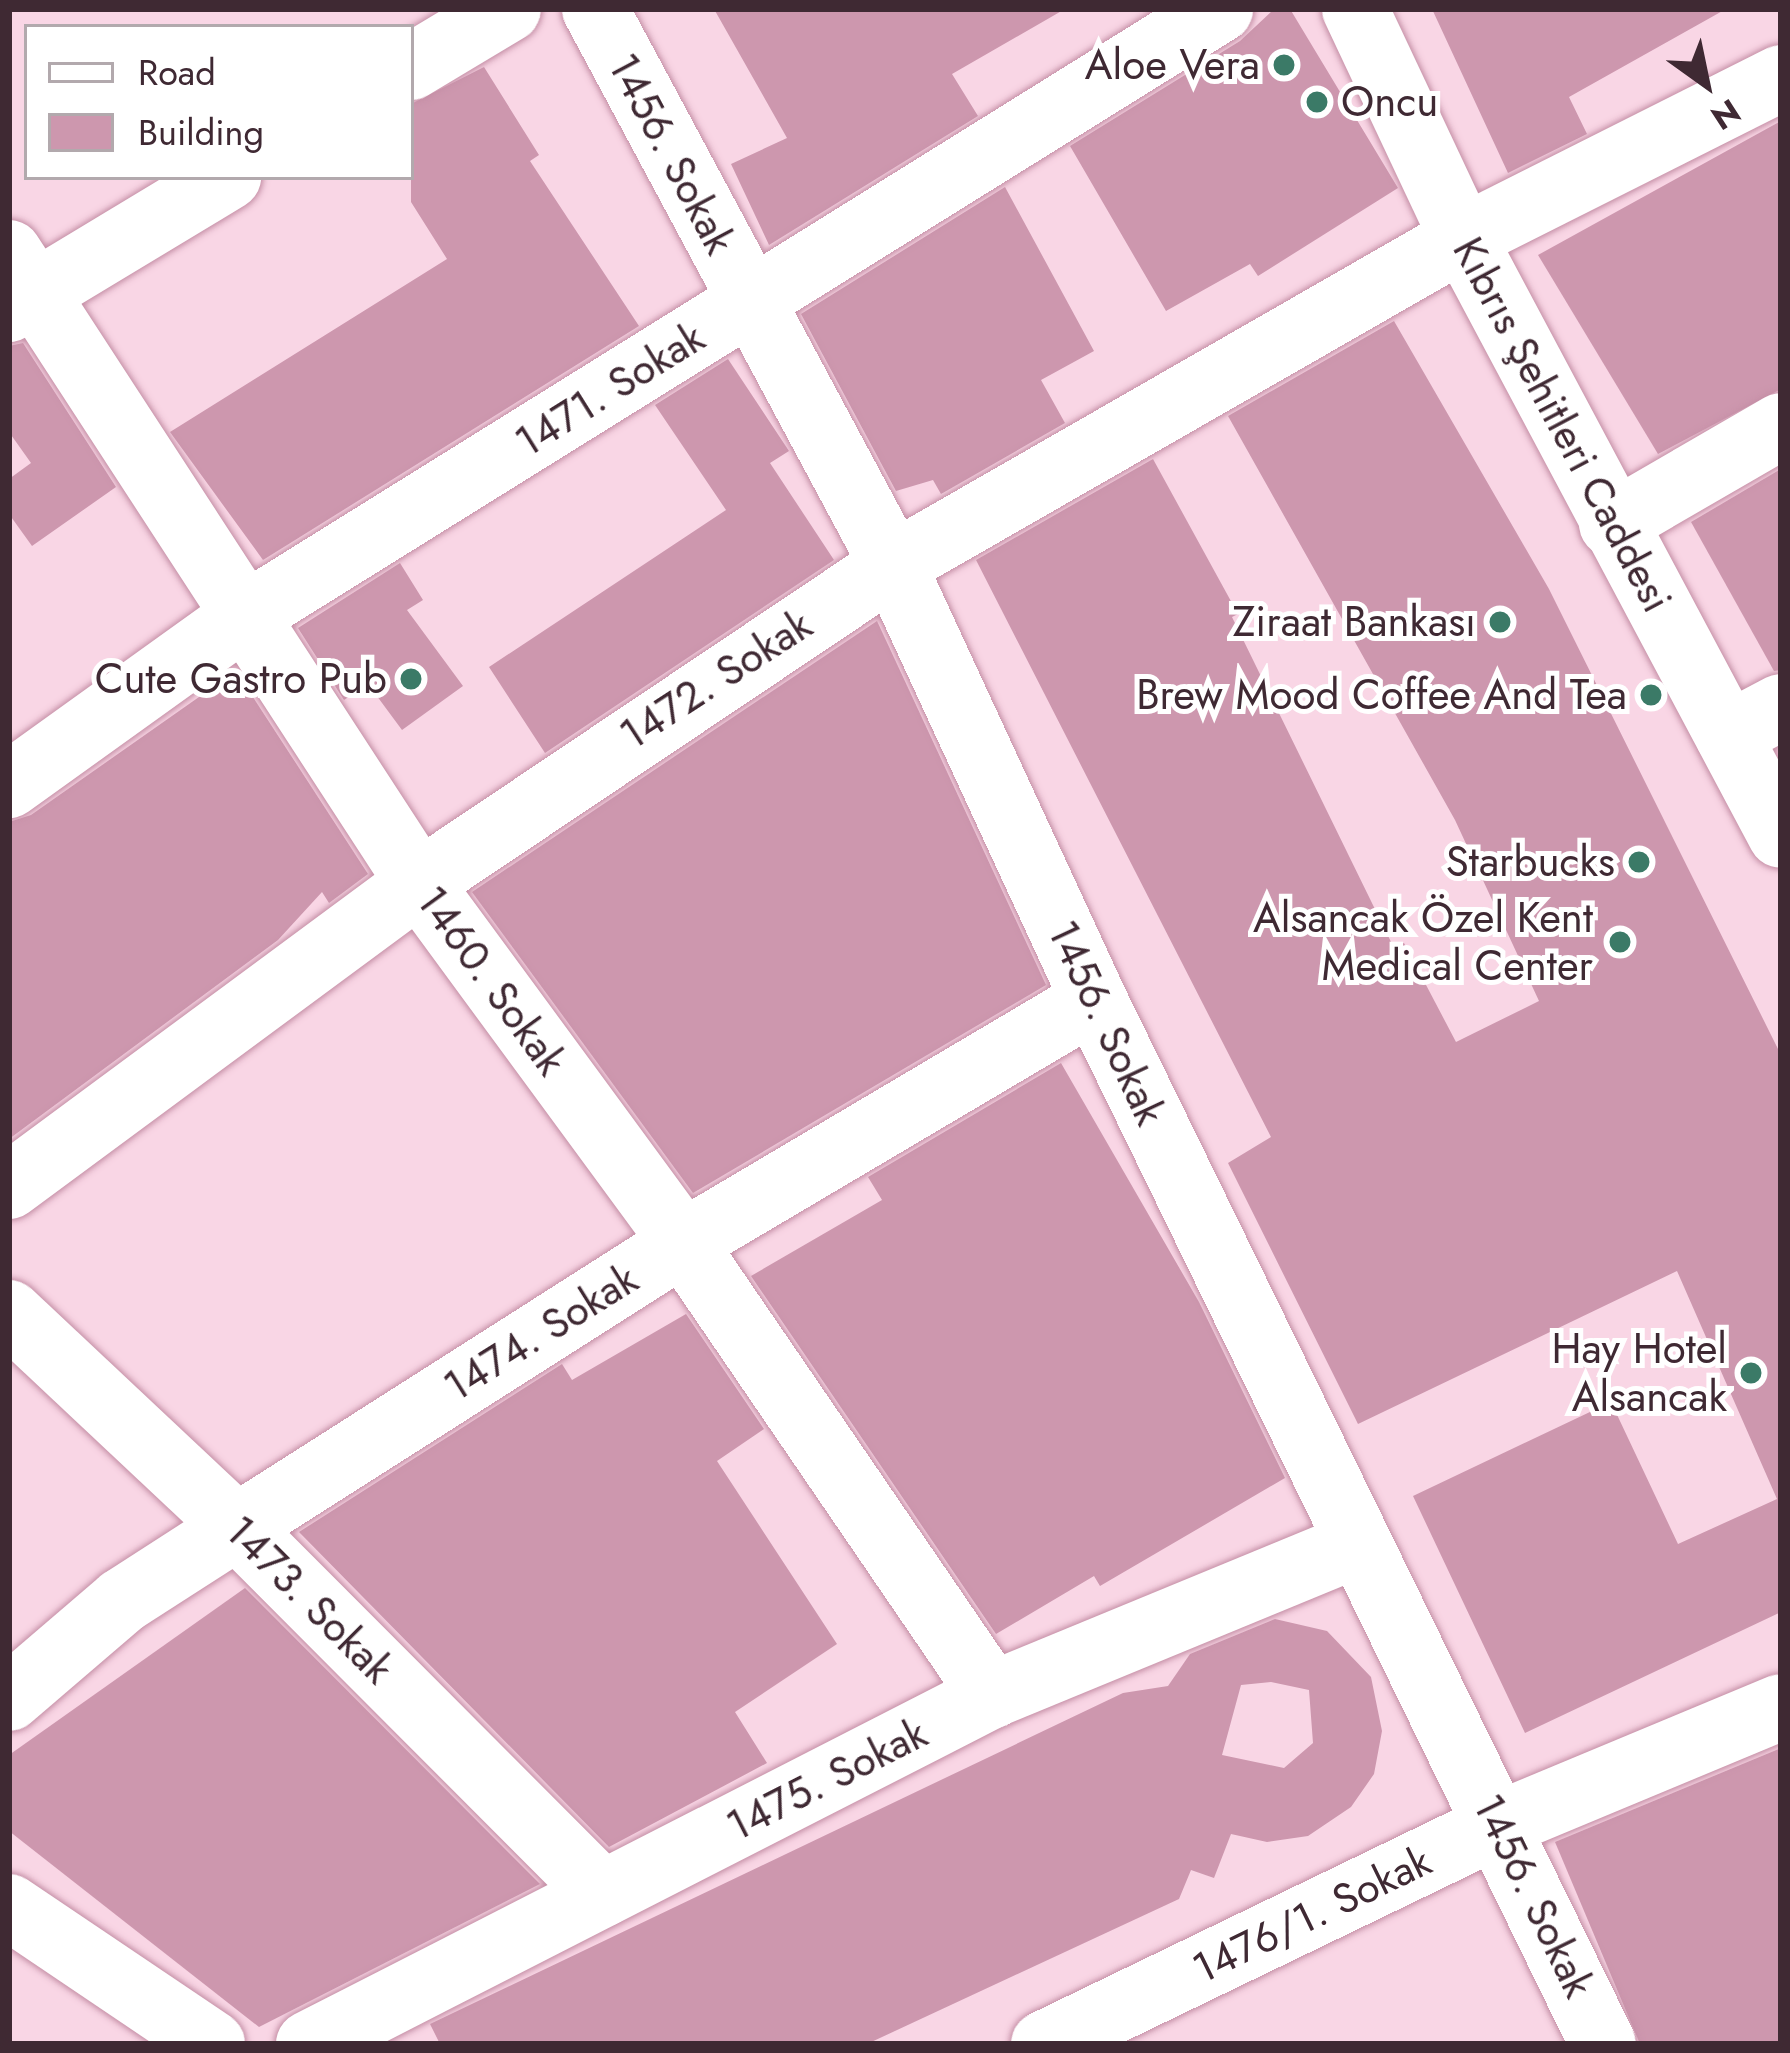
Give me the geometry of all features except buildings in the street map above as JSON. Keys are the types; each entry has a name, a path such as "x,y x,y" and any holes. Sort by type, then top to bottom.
{"street":[{"path":"414,65 508,9"},
{"name":"1456. Sokak","path":"595,9 892,565 1094,1000 1603,2044"},
{"name":"1471. Sokak","path":"9,784 244,617 1220,9"},
{"name":"Kıbrıs Şehitleri Caddesi","path":"1355,9 1463,238 1612,524 1754,722 1781,836"},
{"name":"1472. Sokak","path":"9,1186 418,883 892,565 1463,238 1781,78"},
{"path":"18,285 222,180"},
{"name":"1460. Sokak","path":"18,285 418,883 683,1243 992,1695"},
{"path":"1612,524 1781,426"},
{"name":"1474. Sokak","path":"9,1698 122,1601 237,1527 683,1243 1094,1000"},
{"name":"1473. Sokak","path":"9,1313 237,1527 603,1894"},
{"name":"1475. Sokak","path":"309,2044 992,1695 1358,1544"},
{"name":"1476/1. Sokak","path":"1044,2044 1499,1824 1781,1707"},
{"path":"9,1907 212,2044"}],"place":[{"name":"Aloe Vera","path":"1284,65"},
{"name":"Oncu","path":"1317,102"},
{"name":"Ziraat Bankası","path":"1500,622"},
{"name":"Cute Gastro Pub","path":"411,679"},
{"name":"Brew Mood Coffee And Tea","path":"1651,695"},
{"name":"Starbucks","path":"1639,862"},
{"name":"Alsancak Özel Kent Medical Center","path":"1620,942"},
{"name":"Hay Hotel Alsancak","path":"1751,1373"}]}
